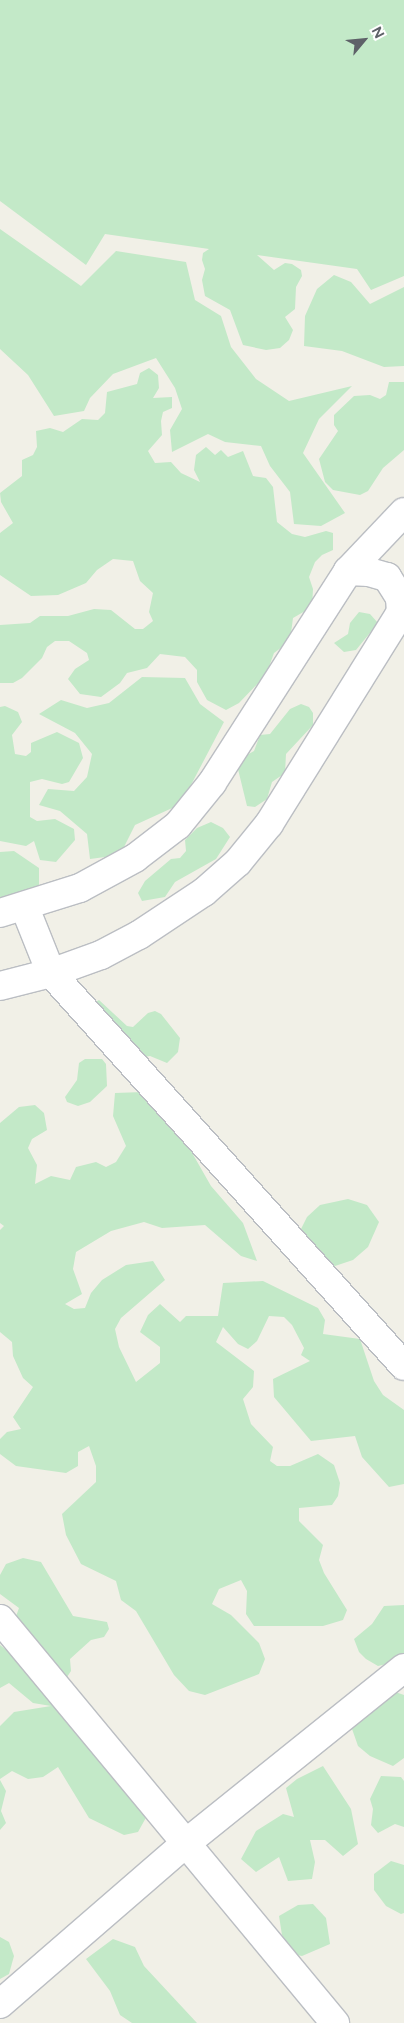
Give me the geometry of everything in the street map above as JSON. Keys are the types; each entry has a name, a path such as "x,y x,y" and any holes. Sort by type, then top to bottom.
{"street":[{"path":"404,512 348,571 212,784 178,825 135,858 80,888 13,911 51,973 404,1366"},
{"path":"0,986 51,973 101,954 139,935 204,892 238,862 269,824 402,610 398,592 387,577 348,571"},
{"path":"0,1619 334,2023"},
{"path":"0,2004 185,1844 404,1668"}],"green space":[{"path":"0,0 404,0 404,276 371,290 357,269 257,255 274,270 285,263 292,264 301,270 302,276 296,287 295,309 285,317 293,330 289,340 280,348 266,350 243,345 230,310 205,296 202,280 205,269 202,260 203,253 209,249 105,234 86,265 0,201"},
{"path":"0,229 81,286 116,251 186,262 195,300 221,316 231,347 256,379 289,401 352,386 319,419 303,453 345,513 321,526 294,524 290,492 270,466 261,446 225,442 208,434 172,452 170,430 182,409 175,388 156,358 113,374 90,398 84,411 54,416 28,375 0,349"},
{"path":"334,275 351,282 370,304 404,287 404,366 384,367 342,351 304,346 305,316 317,289"},
{"path":"149,368 158,375 159,388 153,398 172,397 172,408 163,412 161,421 162,435 148,451 155,463 171,462 181,473 200,482 194,470 196,455 206,447 215,455 221,450 228,457 243,451 253,476 266,478 273,487 277,522 292,534 305,537 326,531 333,533 333,550 322,555 315,562 309,577 313,589 312,607 293,618 290,641 274,653 266,675 239,703 226,710 207,700 197,682 197,670 185,657 160,654 147,668 127,673 120,683 101,697 80,694 68,679 75,669 89,660 87,653 69,641 55,641 47,647 42,658 22,678 13,683 0,683 0,625 30,623 40,616 68,616 94,609 111,610 135,629 143,629 153,621 149,612 153,593 140,581 133,561 113,559 97,570 86,583 58,595 31,596 0,575 0,533 13,523 1,502 0,493 22,476 22,460 33,455 37,447 36,431 50,428 63,432 82,419 98,420 105,413 107,392 137,384 140,373"},
{"path":"389,382 404,382 404,450 383,468 368,491 360,495 333,490 325,482 319,459 338,431 334,425 334,415 354,396 370,395 380,399 386,395"},
{"path":"359,612 370,614 378,623 356,650 344,652 334,643 348,634 350,623"},
{"path":"142,677 185,678 200,704 224,722 181,804 135,825 120,855 90,859 87,834 60,811 39,805 48,789 74,791 87,777 92,754 75,733 39,714 61,700 87,708 109,703"},
{"path":"301,704 309,707 313,713 313,725 286,754 285,773 272,782 267,799 255,807 247,806 236,761 254,751 260,735 270,734 290,709"},
{"path":"5,706 18,712 22,722 12,735 15,754 26,756 31,752 31,743 57,732 79,743 83,758 69,782 62,784 42,779 30,782 30,817 37,821 55,819 74,829 75,840 56,862 40,860 34,841 26,846 0,841 0,707"},
{"path":"211,822 223,828 230,837 216,859 175,882 165,897 142,901 138,893 145,881 171,859 180,858 186,851 185,840 197,828"},
{"path":"14,851 39,868 39,887 0,904 0,852"},
{"path":"99,1000 127,1026 133,1027 148,1013 155,1011 161,1014 180,1038 178,1052 167,1063 150,1056 139,1058 94,1003"},
{"path":"85,1059 102,1059 106,1064 107,1086 90,1102 78,1106 67,1102 65,1097 77,1080 79,1063"},
{"path":"143,1092 179,1130 211,1186 243,1223 257,1261 241,1256 205,1225 162,1228 144,1222 111,1231 76,1252 73,1269 82,1294 65,1304 74,1309 85,1308 91,1293 102,1280 126,1265 153,1261 165,1280 121,1318 115,1329 119,1347 136,1382 160,1363 160,1347 140,1332 148,1315 160,1304 180,1322 186,1316 218,1316 223,1283 263,1281 318,1308 325,1320 323,1334 360,1339 374,1381 383,1395 404,1410 404,1484 389,1487 362,1457 355,1436 311,1441 274,1397 273,1379 310,1361 301,1355 304,1348 292,1325 284,1317 269,1316 257,1341 248,1349 238,1344 223,1327 216,1342 254,1371 253,1387 243,1399 251,1424 273,1447 270,1461 277,1466 290,1466 318,1454 334,1465 340,1483 338,1496 332,1505 299,1508 299,1521 323,1545 319,1560 324,1573 347,1610 343,1620 323,1626 254,1626 246,1614 247,1591 241,1580 219,1589 212,1604 231,1615 259,1643 265,1659 259,1674 205,1695 189,1691 174,1675 136,1611 121,1600 116,1581 81,1564 66,1535 62,1514 96,1482 96,1466 89,1446 78,1452 78,1466 66,1473 16,1466 0,1454 0,1439 7,1432 21,1429 13,1417 33,1387 23,1378 13,1356 12,1342 0,1332 0,1230 4,1226 0,1223 0,1123 19,1107 35,1105 44,1113 47,1130 32,1139 28,1148 37,1165 35,1184 51,1176 70,1180 76,1167 96,1162 106,1167 116,1162 126,1146 113,1116 115,1093"},
{"path":"348,1199 367,1205 379,1222 368,1247 353,1260 335,1266 325,1264 305,1244 301,1229 307,1217 320,1205"},
{"path":"23,1558 41,1562 73,1616 107,1622 109,1629 104,1637 91,1640 70,1659 71,1671 65,1680 15,1619 19,1608 0,1594 0,1575 6,1564"},
{"path":"404,1605 404,1660 378,1666 359,1652 354,1639 372,1624 384,1606"},
{"path":"0,1645 56,1690 53,1706 65,1710 148,1814 138,1832 124,1835 89,1818 58,1767 43,1777 28,1779 12,1771 0,1779 0,1726 14,1712 51,1706 33,1703 9,1683 0,1688"},
{"path":"381,1687 404,1695 404,1758 393,1766 370,1756 358,1746 351,1726"},
{"path":"323,1766 351,1809 358,1844 343,1856 325,1840 310,1840 315,1862 312,1879 288,1881 279,1857 256,1872 241,1859 256,1831 283,1814 294,1817 286,1788 297,1779"},
{"path":"381,1776 401,1777 404,1781 404,1827 395,1824 378,1833 371,1825 373,1809 370,1799"},
{"path":"0,1780 6,1791 1,1811 6,1823 0,1830"},
{"path":"391,1861 404,1865 404,1913 401,1914 386,1906 374,1890 374,1874"},
{"path":"313,1904 326,1918 330,1944 302,1956 291,1954 282,1935 279,1916 298,1905"},
{"path":"0,1937 9,1942 14,1956 9,1974 0,1979"},
{"path":"113,1939 135,1947 144,1966 197,2023 132,2023 120,2015 110,1991 86,1959"}]}
